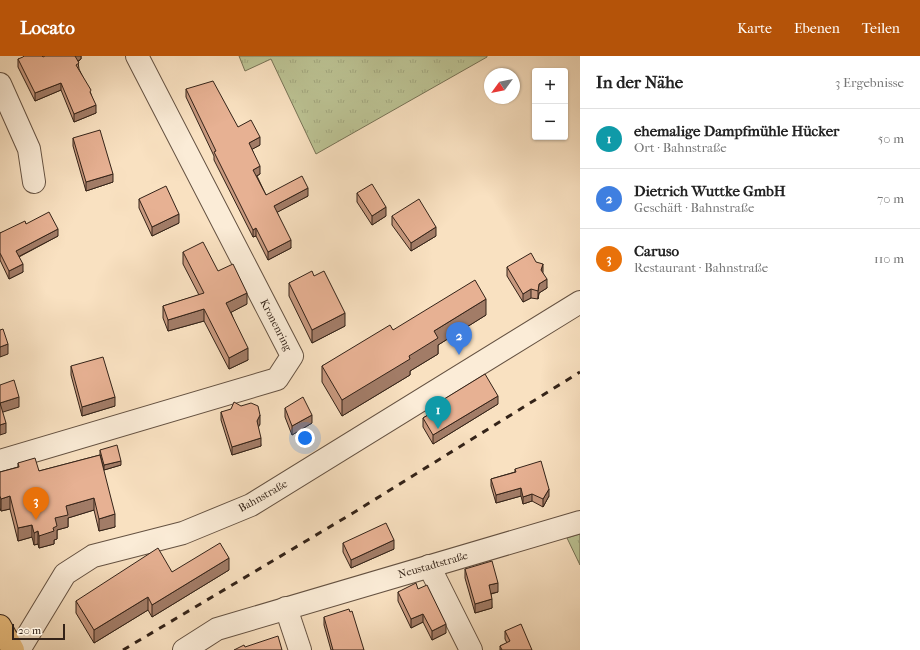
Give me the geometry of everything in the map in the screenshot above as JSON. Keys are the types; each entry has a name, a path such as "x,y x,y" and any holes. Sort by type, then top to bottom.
{"main road":[{"path":"0,626 13,650"}],"street":[{"name":"Kronenring","path":"0,461 277,379 292,356 137,56"},
{"path":"0,84 29,149 34,182"},
{"name":"Bahnstraße","path":"19,650 65,574 93,556 183,533 251,505 580,302"},
{"name":"Neustadtstraße","path":"184,650 218,629 580,522"},
{"path":"428,566 471,650"},
{"path":"286,608 300,650"}],"green space":[{"path":"239,56 487,57 316,154 271,59 245,71"},
{"path":"580,534 580,565 567,538"}],"building":[{"path":"24,56 75,56 79,63 76,65 91,90 90,92 96,105 74,114 61,83 35,93 18,59"},
{"path":"213,81 238,127 251,120 260,137 249,143 260,166 253,170 266,195 302,176 308,188 274,206 291,240 268,252 256,228 253,230 214,152 216,151 186,89"},
{"path":"100,130 113,174 86,182 73,138"},
{"path":"372,184 386,207 372,216 357,193"},
{"path":"166,186 179,214 152,227 139,199"},
{"path":"419,199 436,227 411,243 392,216"},
{"path":"49,212 58,229 16,251 23,264 9,271 0,253 0,233 25,221 26,224"},
{"path":"203,242 218,271 233,264 247,293 226,303 248,348 229,358 204,309 168,320 163,306 204,293 183,252"},
{"path":"531,253 536,262 543,264 541,270 547,279 539,284 538,291 531,289 523,294 507,267"},
{"path":"312,271 314,276 324,271 345,313 312,330 289,283"},
{"path":"475,280 486,299 434,331 438,338 409,356 410,359 342,400 322,366 390,325 393,330"},
{"path":"3,329 8,344 0,347 0,330"},
{"path":"103,357 115,397 82,407 71,366"},
{"path":"485,374 498,396 433,435 423,418 443,406 441,401"},
{"path":"14,380 19,397 0,403 0,385"},
{"path":"303,397 312,415 292,426 285,408"},
{"path":"234,402 241,406 251,403 258,406 260,415 257,421 261,438 232,447 221,412 231,409"},
{"path":"0,403 6,423 0,425"},
{"path":"117,445 121,461 104,465 100,450"},
{"path":"100,455 115,514 99,519 94,498 66,506 68,515 55,518 57,526 53,528 54,531 39,536 38,531 34,533 32,525 18,528 10,496 1,499 0,496 0,472 19,467 18,463 35,458 39,471"},
{"path":"541,461 549,489 543,499 532,494 523,497 521,488 496,495 491,479 516,472 515,469"},
{"path":"386,523 394,540 351,560 343,543"},
{"path":"220,543 229,558 152,605 148,597 94,630 76,601 158,548 172,572"},
{"path":"492,561 498,583 489,585 492,599 475,604 465,569"},
{"path":"416,583 418,589 427,585 446,624 432,631 423,614 411,619 398,592"},
{"path":"349,609 350,612 352,611 364,650 333,650 324,617"},
{"path":"521,624 532,650 502,650 500,646 510,641 505,631"},
{"path":"278,636 282,650 234,650 244,645 245,647"}],"railway":[{"path":"123,650 353,513 580,372"}],"place":[{"name":"Dietrich Wuttke GmbH","path":"459,355"},
{"name":"ehemalige Dampfmühle Hücker","path":"438,429"},
{"name":"Caruso","path":"36,520"}]}
